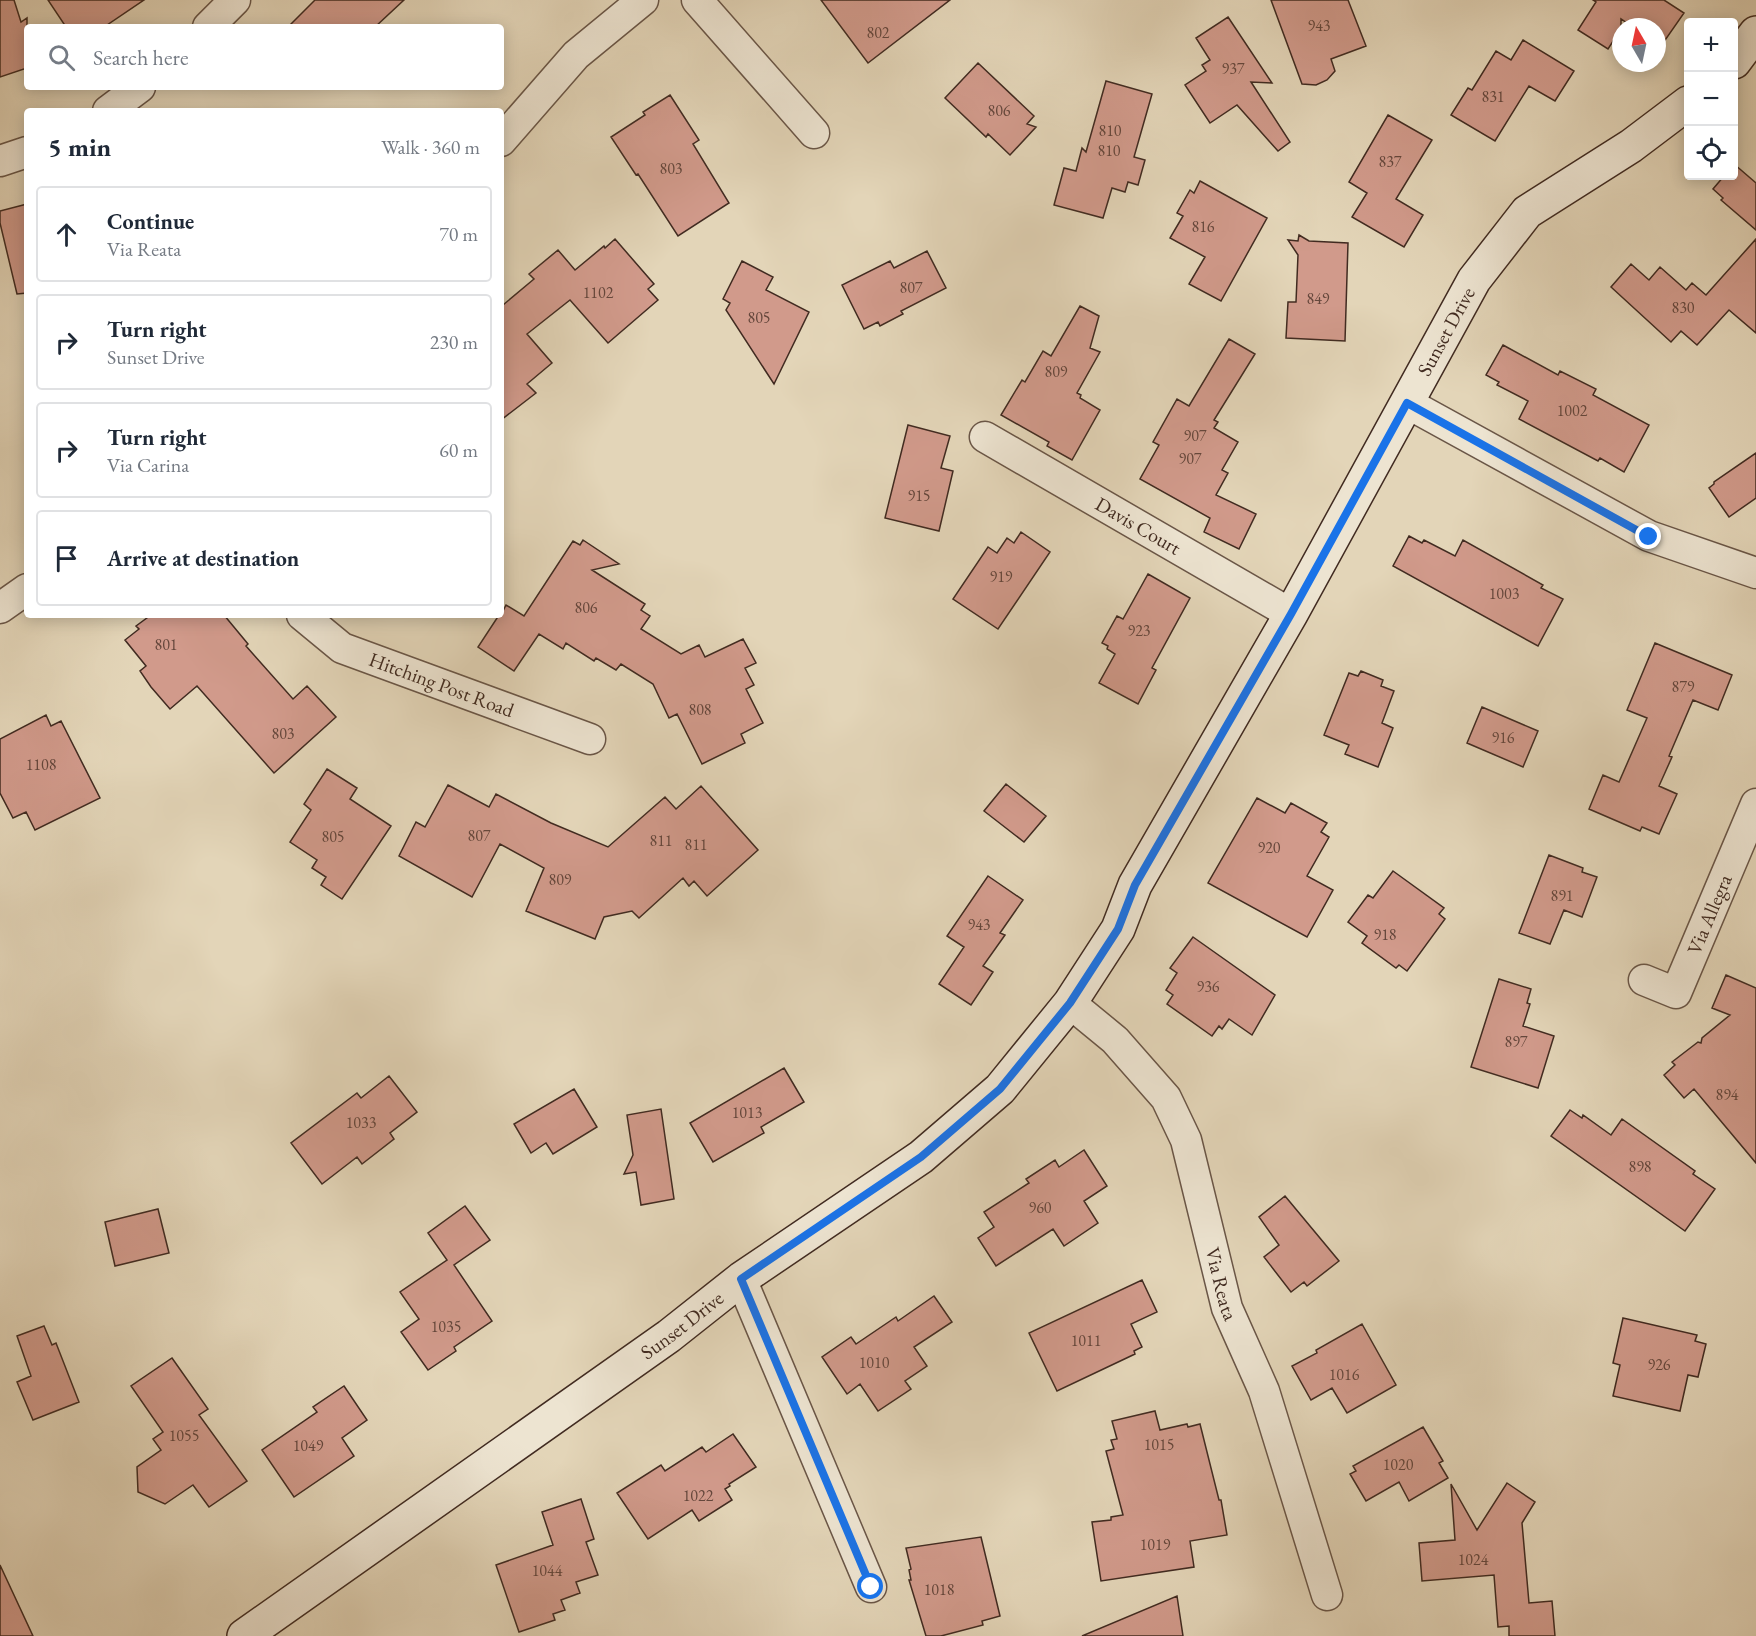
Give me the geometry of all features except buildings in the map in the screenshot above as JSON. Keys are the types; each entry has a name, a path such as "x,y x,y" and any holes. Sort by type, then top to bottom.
{"main road":[{"path":"1738,57 1756,33"},
{"name":"Sunset Drive","path":"244,1636 669,1336 741,1279 921,1157 1000,1089 1070,1003 1118,929 1135,885 1291,614 1474,280 1527,212 1631,146 1684,107"}],"street":[{"path":"211,24 235,0"},
{"path":"504,138 576,55 643,0"},
{"path":"697,0 814,133"},
{"path":"112,108 136,90"},
{"path":"0,161 24,153"},
{"path":"1407,403 1649,537 1756,573"},
{"name":"Davis Court","path":"985,437 1291,614"},
{"path":"0,608 24,591"},
{"name":"Hitching Post Road","path":"306,618 342,648 590,740"},
{"name":"Via Allegra","path":"1644,980 1676,993 1756,804"},
{"name":"Via Reata","path":"1070,1003 1114,1040 1166,1098 1186,1140 1227,1308 1264,1391 1327,1595"},
{"path":"741,1279 871,1587"}],"route":[{"path":"871,1587 741,1279 921,1157 1000,1089 1070,1003 1118,929 1135,885 1291,614 1407,403 1649,537"}]}
